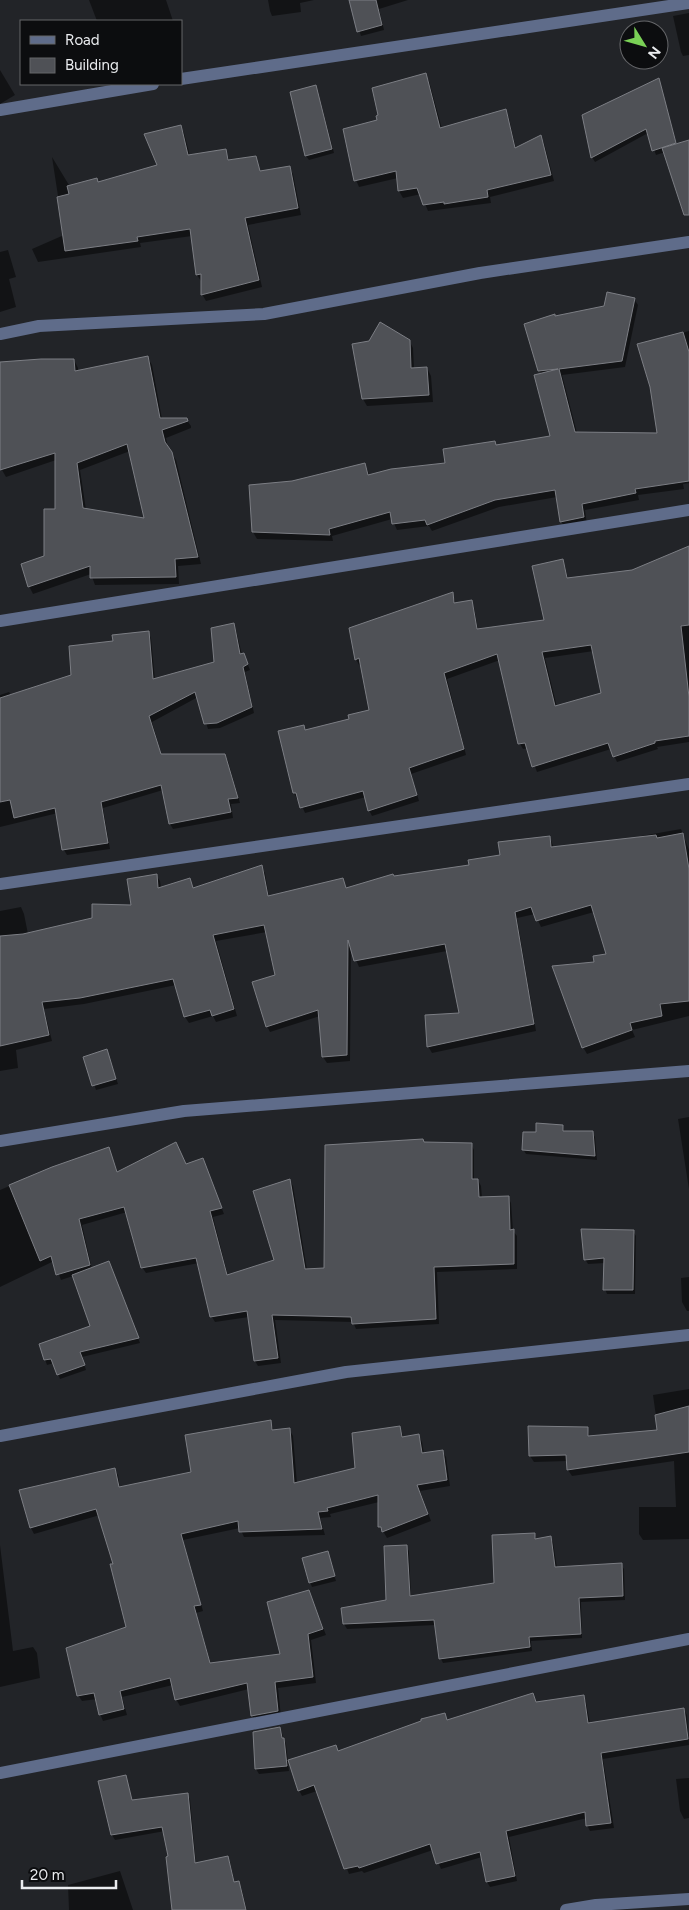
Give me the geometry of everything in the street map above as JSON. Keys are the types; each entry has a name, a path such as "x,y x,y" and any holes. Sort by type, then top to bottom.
{"street":[{"path":"182,79 689,3"},
{"path":"0,110 147,85"},
{"path":"0,334 39,326 264,314 480,273 689,242"},
{"path":"0,621 689,510"},
{"path":"0,884 689,784"},
{"path":"0,1140 184,1111 689,1071"},
{"path":"0,1436 346,1372 689,1335"},
{"path":"0,1773 689,1639"},
{"path":"566,1910 596,1905 689,1900"}],"building":[{"path":"349,0 376,0 382,25 357,32"},
{"path":"426,73 440,128 506,109 515,148 541,135 551,175 487,190 488,197 444,204 444,202 423,205 417,188 398,191 396,171 354,181 343,129 377,120 376,116 378,115 372,88"},
{"path":"659,78 676,143 652,151 646,129 591,158 582,115"},
{"path":"316,85 332,149 305,156 290,92"},
{"path":"181,125 188,155 226,149 228,160 256,156 260,171 290,166 298,208 245,218 259,280 201,295 201,274 196,275 190,229 137,237 138,241 65,251 57,197 69,194 67,186 97,178 98,182 157,165 144,134"},
{"path":"689,140 689,215 684,215 662,148"},
{"path":"607,292 635,298 622,361 559,369 575,432 657,433 650,387 637,344 683,332 689,352 689,481 635,489 636,493 582,504 584,517 560,522 555,490 495,500 427,525 425,520 392,524 390,512 329,529 330,535 252,532 249,485 292,481 365,463 368,475 391,469 445,463 443,449 495,441 496,445 550,436 534,375 558,369 538,371 524,324 555,314 555,316 604,306"},
{"path":"380,322 410,340 411,368 427,367 429,395 362,399 352,344 369,341"},
{"path":"148,356 160,418 187,418 188,421 162,430 165,442 172,452 198,557 175,559 176,577 90,578 90,566 28,587 21,564 44,556 44,509 55,509 55,453 0,470 0,362 74,359 75,371","holes":["127,444 144,518 83,508 77,463"]},
{"path":"689,546 689,625 681,626 689,697 689,736 655,741 655,743 613,757 608,743 532,767 525,743 518,744 497,654 444,673 464,749 409,768 417,795 368,811 363,791 300,808 296,793 293,793 278,731 304,725 305,730 349,719 348,715 369,710 359,658 355,660 349,628 453,592 454,603 472,600 477,629 544,620 532,566 563,559 567,578 632,570","holes":["591,645 601,693 555,706 542,652"]},
{"path":"234,623 240,654 244,653 248,664 243,667 252,707 217,723 204,724 195,692 149,716 161,754 225,754 238,798 228,799 231,812 169,824 161,785 101,802 108,843 62,850 55,808 14,818 10,800 0,802 0,698 71,675 69,646 113,641 112,635 149,631 153,679 214,662 211,628"},
{"path":"683,833 689,869 689,1001 660,1004 662,1016 630,1023 632,1030 582,1048 552,966 594,962 593,956 606,954 591,905 536,921 531,907 515,912 534,1024 427,1047 425,1015 459,1013 445,944 354,961 348,940 347,1055 322,1057 318,1010 266,1027 252,982 275,975 264,925 213,935 234,1009 212,1016 210,1010 184,1017 173,979 80,998 42,1002 49,1035 0,1046 0,936 23,934 92,918 92,904 131,905 127,879 157,874 158,888 190,878 193,888 262,865 268,896 343,878 346,888 393,874 394,876 469,865 468,860 500,855 498,842 550,836 551,847 656,835 657,838"},
{"path":"107,1049 116,1079 92,1086 83,1057"},
{"path":"536,1123 563,1125 563,1131 593,1131 595,1156 522,1150 523,1132 536,1132"},
{"path":"423,1139 424,1142 472,1143 472,1179 478,1179 479,1197 509,1196 510,1230 514,1229 514,1264 434,1267 436,1319 352,1324 351,1317 272,1315 278,1358 254,1361 247,1311 210,1317 196,1258 141,1268 124,1207 79,1219 90,1265 56,1275 51,1256 40,1261 9,1185 52,1167 109,1147 117,1172 176,1142 186,1164 203,1158 222,1208 210,1211 227,1275 274,1260 253,1191 290,1179 305,1269 324,1268 325,1145"},
{"path":"581,1229 634,1230 633,1290 603,1290 604,1258 584,1260"},
{"path":"109,1261 139,1338 80,1352 85,1365 57,1375 51,1359 44,1360 39,1344 90,1326 72,1275"},
{"path":"689,1406 689,1452 567,1470 566,1455 529,1456 528,1426 588,1427 588,1436 657,1430 655,1415"},
{"path":"271,1420 272,1430 290,1428 294,1483 355,1468 352,1433 400,1426 402,1437 419,1434 422,1453 443,1450 447,1480 417,1485 428,1514 382,1532 381,1527 378,1527 378,1495 327,1508 328,1511 318,1512 322,1529 239,1532 238,1521 181,1534 201,1605 194,1606 210,1663 280,1654 267,1602 309,1590 323,1629 308,1634 313,1677 275,1682 278,1711 251,1716 247,1683 175,1700 170,1678 120,1691 124,1709 99,1715 94,1693 77,1696 66,1648 126,1627 110,1564 113,1564 96,1509 30,1528 19,1490 115,1468 119,1487 191,1472 185,1435"},
{"path":"535,1533 535,1539 551,1536 555,1567 622,1563 623,1596 579,1598 581,1634 529,1637 530,1647 439,1659 434,1620 343,1624 341,1608 386,1600 384,1546 407,1545 410,1596 494,1583 492,1535"},
{"path":"328,1551 335,1576 309,1583 302,1558"},
{"path":"533,1693 536,1702 584,1695 588,1723 684,1708 688,1739 601,1753 611,1823 586,1826 585,1812 506,1831 515,1876 486,1882 480,1852 436,1864 430,1844 359,1868 358,1866 344,1869 314,1785 298,1791 288,1760 336,1745 338,1751 421,1721 421,1719 445,1713 447,1720"},
{"path":"280,1727 282,1738 284,1738 287,1766 255,1769 253,1732"},
{"path":"126,1775 132,1800 188,1793 195,1863 228,1856 234,1882 239,1881 246,1910 172,1910 166,1857 168,1856 162,1827 111,1835 98,1781"}]}
